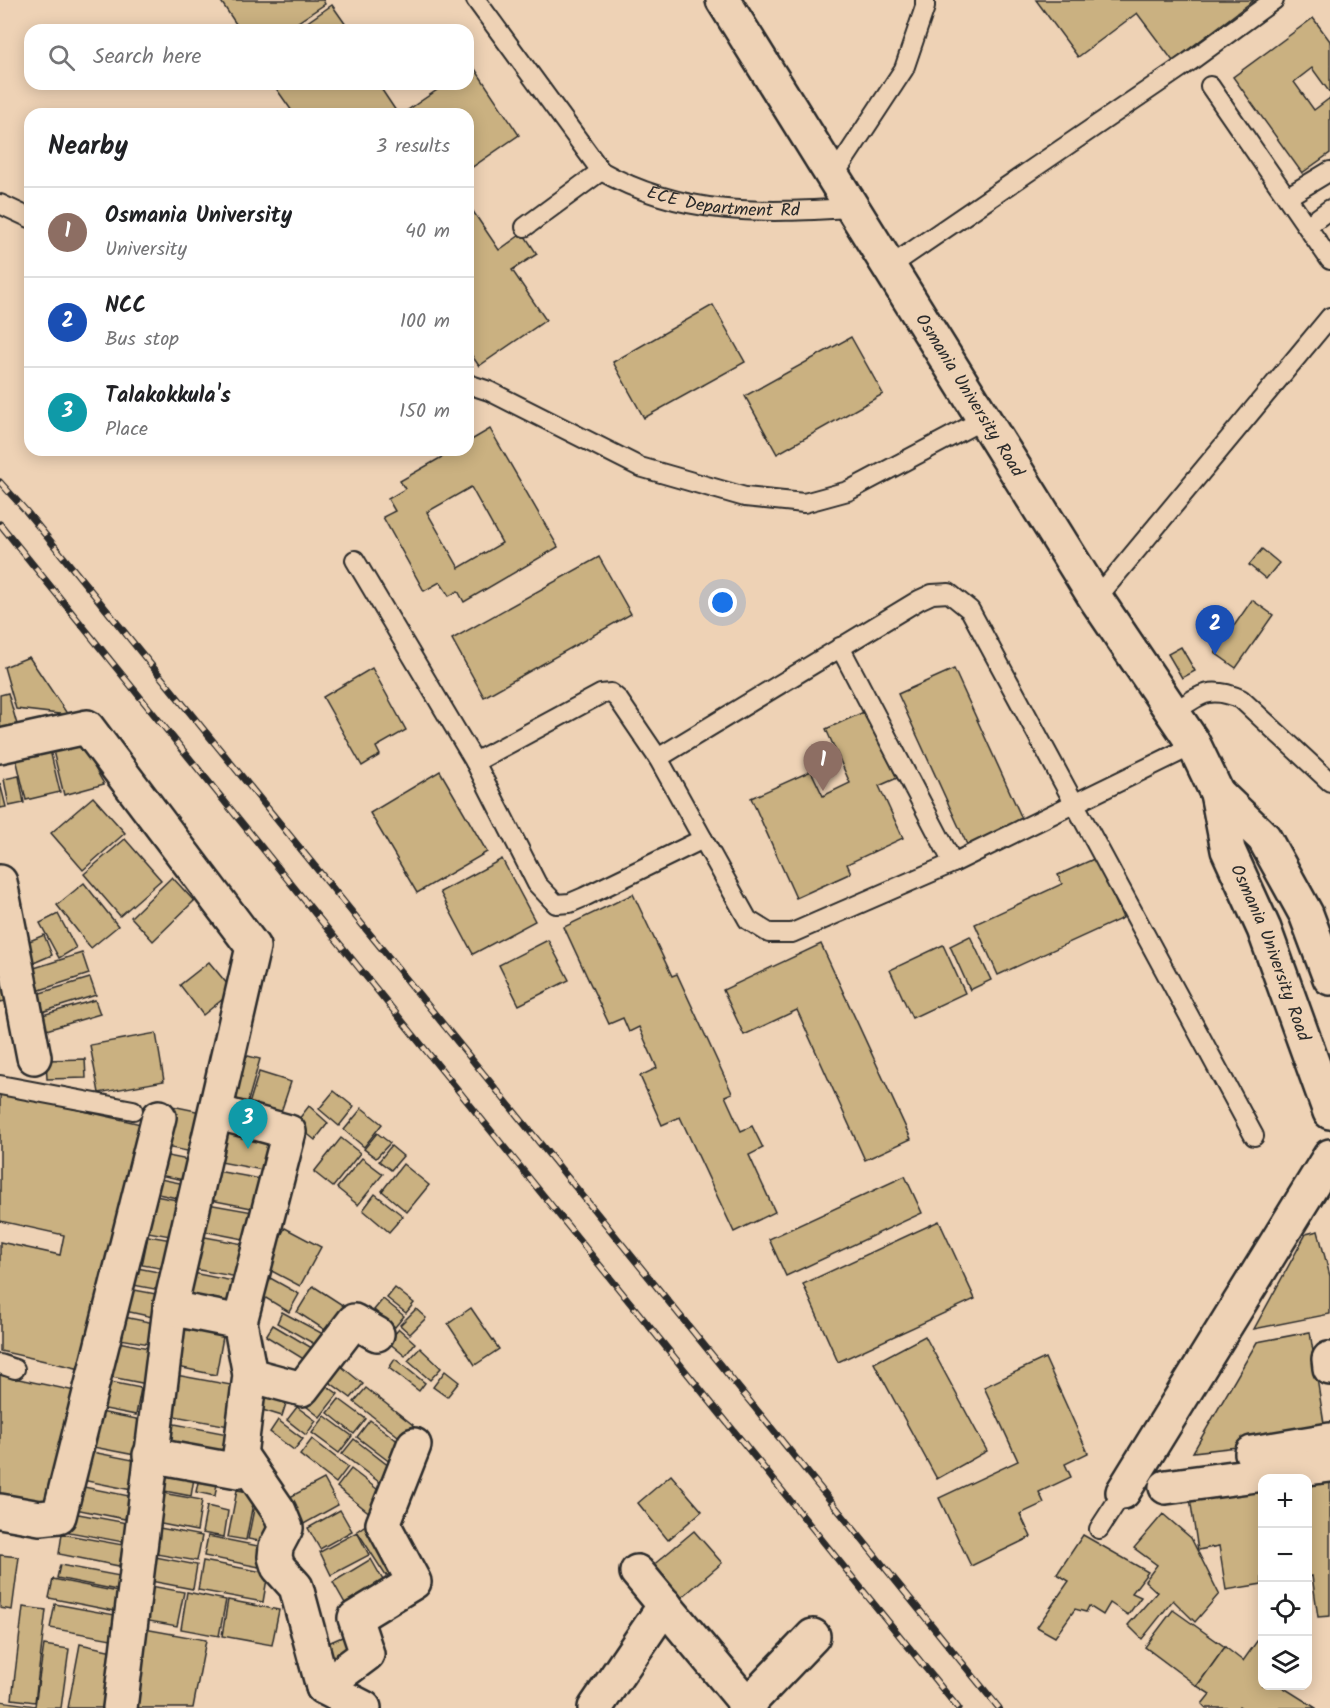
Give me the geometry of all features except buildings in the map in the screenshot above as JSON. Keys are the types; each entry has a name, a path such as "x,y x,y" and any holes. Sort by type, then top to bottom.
{"street":[{"name":"Osmania University Road","path":"723,0 1096,599 1194,745 1217,793 1228,850 1264,929 1330,1112"},
{"path":"0,746 87,727 253,947 170,1308 120,1708"},
{"name":"Osmania University Road","path":"1217,793 1264,838 1306,914 1330,978"},
{"path":"0,882 34,1057"},
{"path":"150,1455 237,1471 250,1375 240,1322 289,1132 216,1112"},
{"path":"0,1511 40,1518 59,1516 146,1113"},
{"path":"1123,1492 1330,1156"},
{"path":"170,1308 240,1322"},
{"path":"250,1375 302,1389 354,1321 377,1334"},
{"path":"1207,1461 1330,1440"},
{"path":"323,1687 367,1654 355,1618 414,1582 383,1524 414,1445"},
{"path":"240,1454 279,1511 286,1528 276,1547 275,1557 278,1567 296,1587 323,1687 364,1708"},
{"path":"1166,1487 1330,1465"},
{"path":"637,1572 747,1707 813,1636"},
{"path":"595,1708 665,1605"}],"lane":[{"path":"833,177 904,69 925,7 925,0"},
{"path":"889,267 1192,60 1274,0"},
{"name":"ECE Department Rd","path":"482,4 601,171 627,186 652,195 718,210 766,213 852,208"},
{"path":"1210,86 1330,260"},
{"path":"525,227 601,171"},
{"path":"1287,197 1330,171"},
{"path":"0,204 24,215"},
{"path":"1307,226 1330,209"},
{"path":"1096,599 1330,316"},
{"path":"474,386 489,391 640,467 745,497 804,503 848,491 984,420"},
{"path":"355,560 475,762 537,884 556,903 570,903 584,897 703,839"},
{"path":"658,758 840,647 933,594 949,593 970,610 1254,1136"},
{"path":"840,647 953,863"},
{"path":"1173,713 1202,693 1224,692 1241,699 1330,783"},
{"path":"475,762 601,694 610,693 618,699 658,758 748,920 768,933 792,933 953,863 1194,745"},
{"path":"0,1085 146,1113"},
{"path":"1099,1529 1123,1492"}],"railway":[{"path":"0,482 26,511 999,1708"},
{"path":"0,524 958,1708"}],"place":[{"name":"NCC","path":"1215,655"},
{"name":"Osmania University","path":"823,791"},
{"name":"Talakokkula's","path":"248,1149"}]}
